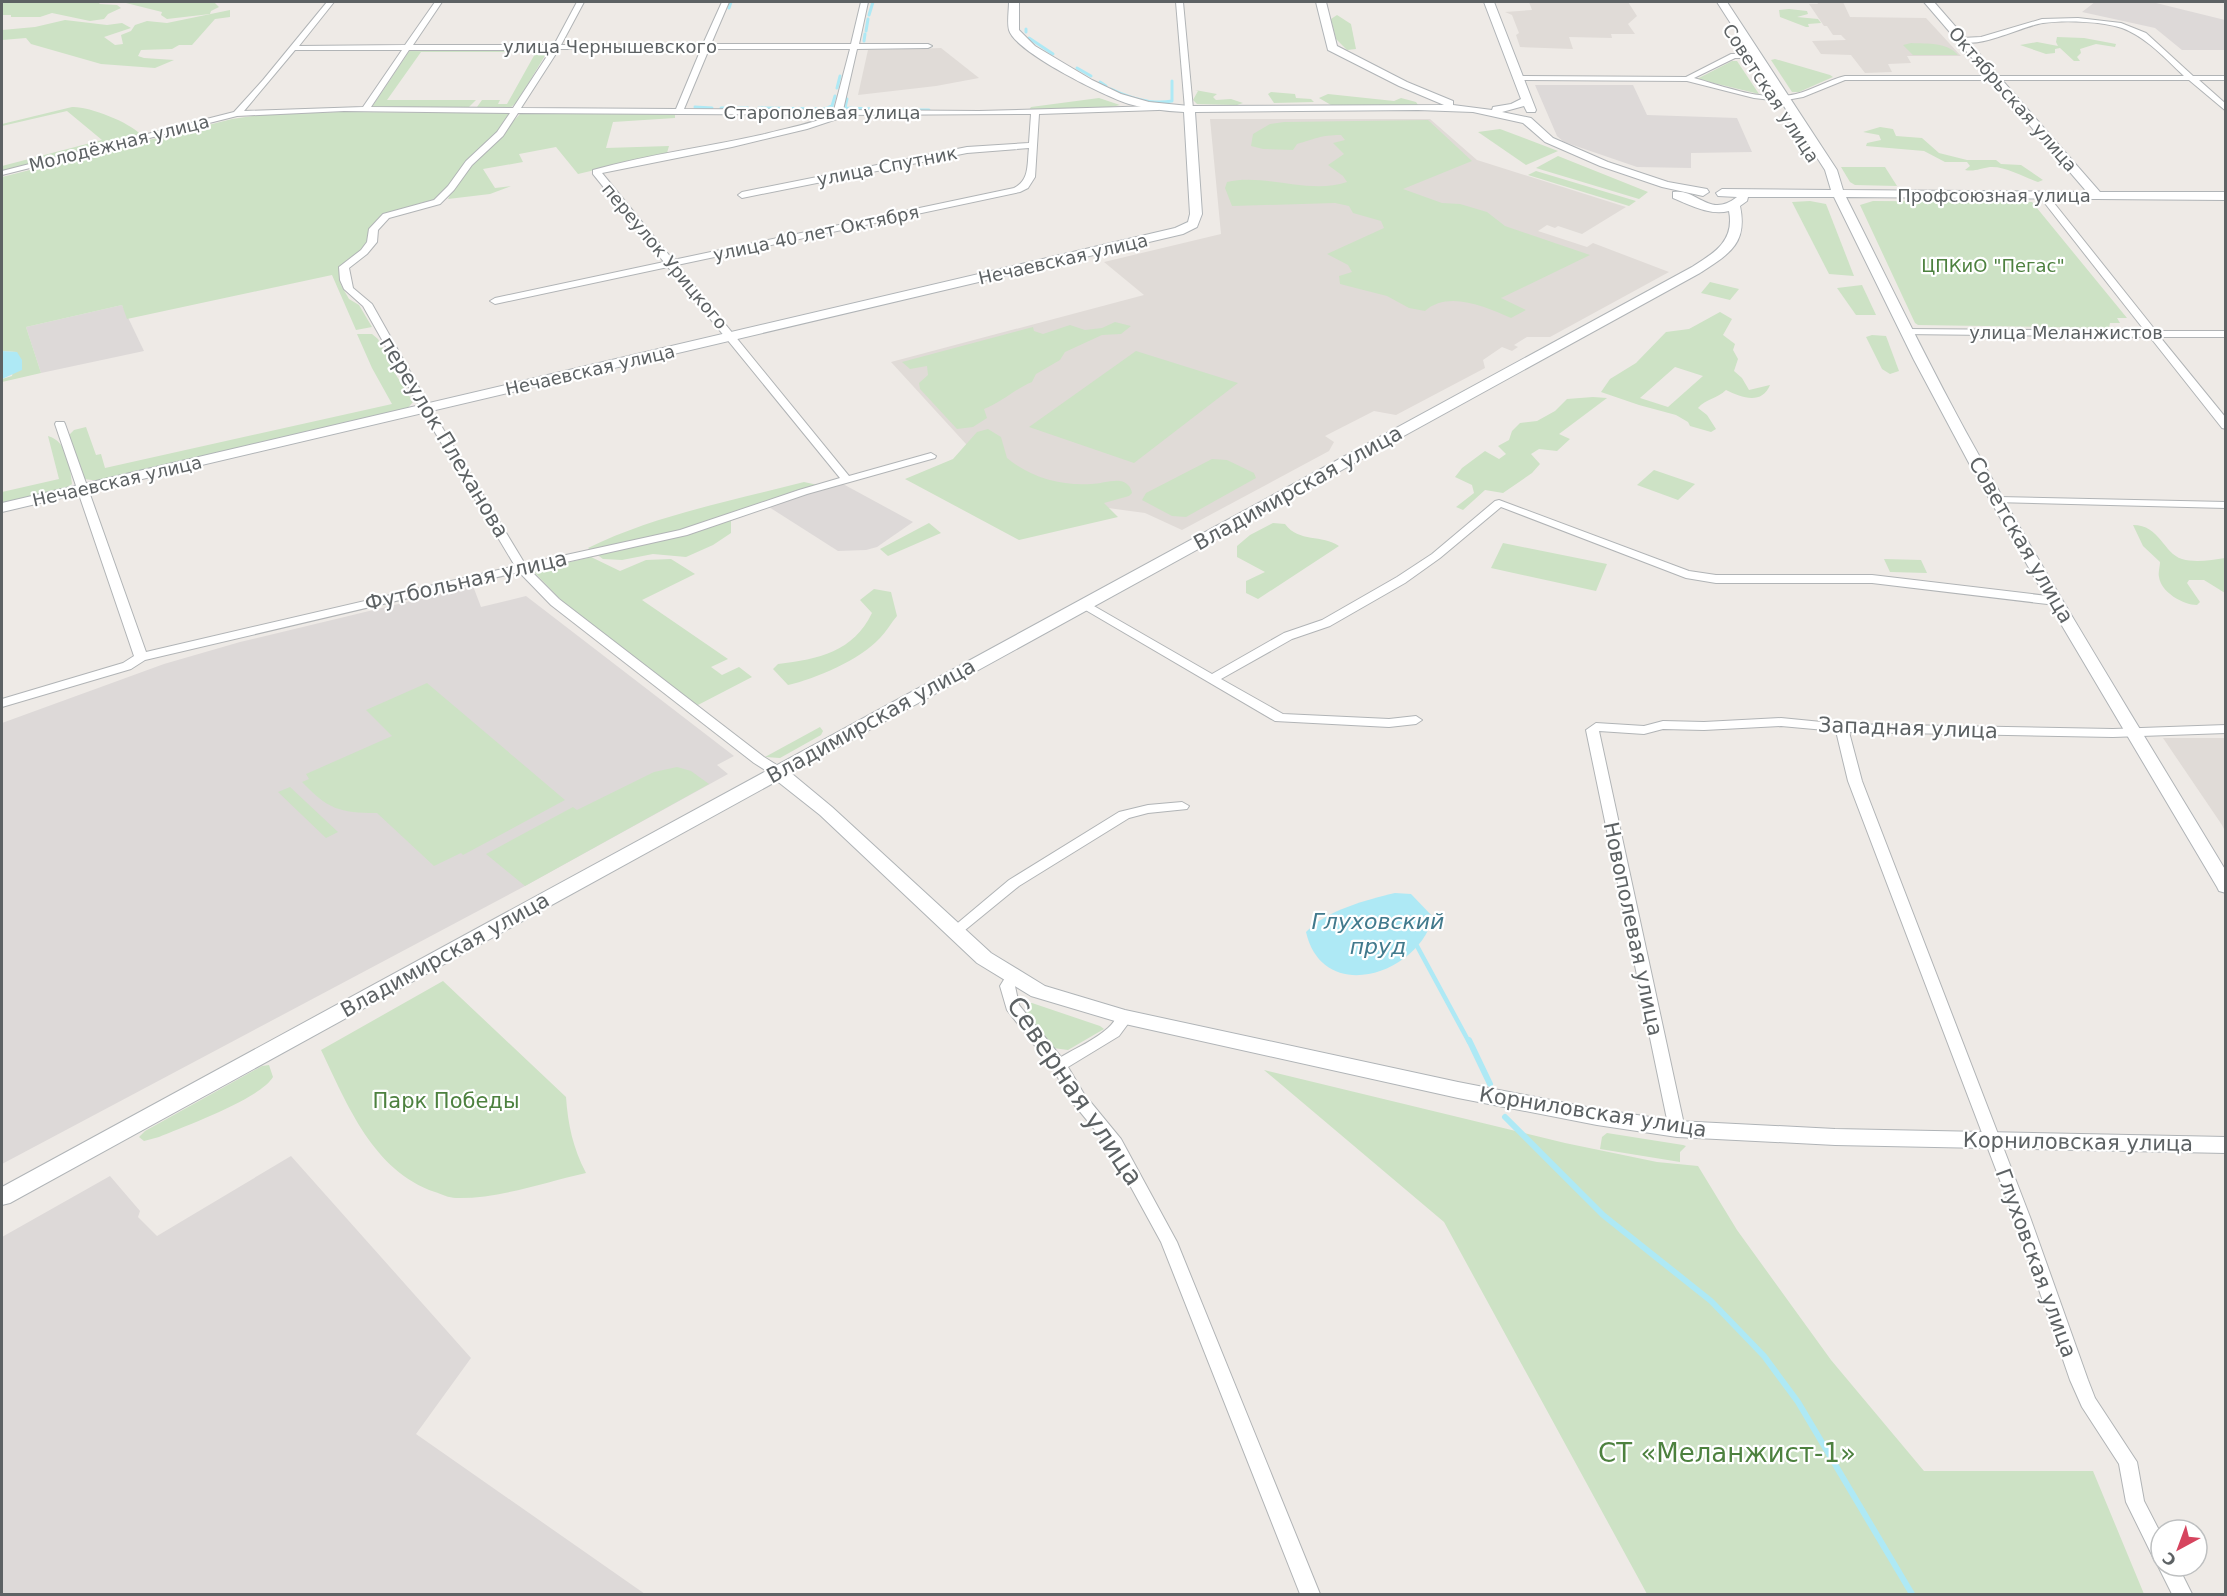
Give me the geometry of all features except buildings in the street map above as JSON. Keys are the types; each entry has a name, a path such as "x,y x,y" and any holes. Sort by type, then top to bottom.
{"street":[{"path":"237,114 330,2"},
{"path":"365,110 438,2"},
{"path":"516,112 557,46 580,2"},
{"path":"679,111 725,2"},
{"path":"838,112 866,2"},
{"path":"1014,2 1014,30 1025,43 1112,96 1158,108"},
{"path":"1179,2 1189,109"},
{"path":"1321,2 1332,48 1425,94 1524,128 1530,123 1533,114 1489,2"},
{"name":"Советская улица","path":"1712,2 1748,56 1831,170 1836,188 1884,281 1906,332 1976,465 2226,887"},
{"name":"Советская улица","path":"1722,2 1779,98"},
{"name":"Октябрьская улица","path":"1929,2 2097,196"},
{"path":"1962,40 1982,39 2042,21 2078,20 2129,28 2143,35 2226,109"},
{"name":"улица Чернышевского","path":"293,48 928,46"},
{"path":"1687,79 1734,56 1748,56"},
{"path":"1518,78 1687,79 1779,98 1794,97 1845,78 2226,78"},
{"path":"1406,108 1505,109 1526,101"},
{"path":"1511,124 1526,101"},
{"name":"Старополевая улица","path":"237,114 365,110 1035,112 1158,108 1406,108"},
{"path":"1406,108 1511,124 1565,151 1702,200"},
{"name":"Нечаевская улица","path":"2,508 1179,231 1193,224 1196,214 1189,109"},
{"name":"переулок Плеханова","path":"516,112 500,134 469,163 452,188 437,202 386,216 374,229 372,242 364,252 344,267 344,282 352,294 367,304 426,409 522,568 555,602 581,623 759,760 778,772"},
{"name":"переулок Урицкого","path":"838,112 830,119 804,128 596,172 846,479"},
{"name":"улица 40 лет Октября","path":"495,301 1010,192 1030,182 1035,112"},
{"name":"Молодёжная улица","path":"2,173 237,114"},
{"path":"1530,123 1549,140 1604,164 1665,184 1702,200 1727,222 1735,237"},
{"name":"улица Спутник","path":"742,195 967,150 1034,145"},
{"name":"Профсоюзная улица","path":"1702,200 1724,208 1745,197 1836,188 2043,195 2226,196"},
{"path":"1722,193 1733,197 1739,222 1735,237"},
{"name":"Профсоюзная улица","path":"1702,200 1722,193 1762,194"},
{"path":"2043,195 2150,333 2226,426"},
{"name":"Владимирская улица","path":"2,1197 1696,270 1720,254 1735,237"},
{"name":"улица Меланжистов","path":"1906,332 2226,334"},
{"path":"60,424 141,657"},
{"name":"Футбольная улица","path":"2,703 127,666 141,657 683,533 846,479 931,456"},
{"path":"1998,500 2226,505"},
{"path":"1211,679 1288,636 1326,623 1401,580 1436,556 1499,503 1686,574 1716,579 1872,579 2056,601"},
{"path":"1083,605 1280,718 1389,723 1416,720"},
{"name":"Западная улица","path":"1592,730 1596,728 1644,730 1663,724 1704,726 1781,722 1842,728 2133,732 2226,729"},
{"name":"Глуховская улица","path":"1842,728 1855,781 2022,1217 2063,1337 2088,1402 2128,1462 2135,1502 2149,1529"},
{"name":"Новополевая улица","path":"1592,730 1677,1129"},
{"name":"Северная улица","path":"778,772 826,811 954,932 1013,977 1007,986 1012,1006 1059,1065 1078,1098 1116,1143 1170,1242 1310,1594"},
{"path":"954,932 1014,883 1124,815 1148,809 1182,806"},
{"name":"Корниловская улица","path":"1013,977 1053,997 1125,1017 1458,1090 1598,1117 1677,1129 1835,1137 2226,1145"},
{"path":"1059,1065 1114,1032 1125,1017"},
{"path":"2174,1578 2182,1594"}],"shaded area":[{"path":"1529,2 1628,2 1637,16 1628,24 1635,34 1611,34 1612,38 1569,37 1573,49 1520,47 1516,35 1519,33 1512,15 1505,12 1532,10"},
{"path":"1817,2 1843,2 1850,17 1926,18 1961,56 1907,56 1911,63 1888,64 1892,72 1865,73 1851,55 1821,54 1812,41 1846,40 1841,35 1833,35 1827,26 1824,26 1809,4 1818,4"},
{"path":"2095,2 2152,2 2225,20 2225,50 2182,50 2155,28 2082,12"},
{"path":"941,48 979,78 936,86 858,95 868,50"},
{"path":"1535,85 1633,85 1647,115 1737,118 1752,152 1691,153 1691,168 1637,167 1564,142 1557,136"},
{"path":"1210,119 1430,119 1477,160 1626,207 1582,234 1547,225 1538,231 1587,247 1593,243 1669,272 1550,337 1527,337 1514,345 1518,347 1512,351 1502,347 1483,360 1485,368 1396,415 1374,411 1325,436 1334,442 1329,451 1182,530 1145,513 983,491 966,444 891,362 1144,295 1104,262 1221,234"},
{"path":"122,305 144,351 41,373 26,327"},
{"path":"834,484 843,484 913,522 877,547 866,550 838,551 769,507"},
{"path":"473,586 481,607 526,596 734,756 717,765 728,774 525,886 2,1164 2,723 164,664 240,642"},
{"path":"2163,738 2225,738 2225,831 2222,825"},
{"path":"291,1156 471,1358 416,1434 645,1594 2,1594 2,1237 110,1176 140,1211 138,1217 157,1236"}],"green space":[{"path":"2,2 101,2 99,4 117,5 121,8 108,14 104,19 90,21 52,13 40,17 11,17 11,15 2,15"},
{"path":"122,2 214,2 219,7 210,14 167,19 161,15 162,12"},
{"path":"230,10 230,17 215,19 192,45 179,45 172,49 141,50 138,56 144,58 174,60 155,68 101,64 31,44 26,38 2,40 2,30 35,27 65,20 107,25 122,23 131,28 104,37 115,45 123,44 121,35 131,31 135,25 147,21 167,23"},
{"path":"1779,10 1807,11 1808,14 1797,17 1818,19 1821,23 1808,24 1809,27 1806,27 1780,17"},
{"path":"1337,15 1351,24 1356,49 1347,50 1336,39 1331,19"},
{"path":"2057,37 2084,38 2116,44 2115,47 2096,44 2080,49 2081,53 2077,57 2080,61 2074,61 2060,48 2055,49 2055,53 2046,54 2020,45 2037,42 2058,46"},
{"path":"1911,43 1943,46 1958,55 1913,55 1903,45"},
{"path":"549,49 517,102 510,108 477,107 482,100 500,100 498,104 507,104 536,52 421,52 387,100 476,100 468,108 372,107 410,50"},
{"path":"1775,59 1833,77 1799,92 1792,92 1771,60"},
{"path":"1732,61 1737,61 1759,94 1697,79"},
{"path":"1195,90 1217,94 1213,97 1216,100 1231,99 1243,103 1237,105 1197,104 1193,100 1198,91"},
{"path":"1271,92 1295,94 1296,98 1311,99 1314,102 1274,103 1268,94"},
{"path":"1328,94 1394,101 1401,98 1416,102 1418,105 1331,105 1319,98"},
{"path":"1099,98 1120,105 1098,110 1029,110 1031,107"},
{"path":"72,107 88,109 108,116 135,129 140,134 2,171 2,166 102,140 67,111 2,126 2,124"},
{"path":"339,112 511,113 498,135 436,199 396,210 378,219 365,247 341,268 339,274 341,285 349,299 359,305 372,327 356,330 332,275 127,319 122,305 26,327 41,373 2,382 2,379 12,376 17,352 2,351 2,177 232,119 260,115"},
{"path":"520,114 675,114 675,118 613,122 606,148 669,146 667,153 578,174 556,147 519,154 523,162 483,169 495,188 511,186 490,194 448,199 457,182"},
{"path":"1428,120 1472,161 1403,189 1442,203 1460,204 1487,212 1505,226 1590,255 1501,298 1526,310 1511,318 1467,302 1445,302 1425,311 1409,308 1387,296 1340,284 1339,276 1352,272 1348,265 1327,254 1384,228 1381,221 1353,213 1349,206 1335,203 1232,206 1225,188 1227,182 1242,180 1317,186 1347,182 1343,176 1328,165 1344,154 1333,143 1345,140 1341,135 1297,144 1293,150 1263,149 1251,146 1253,134 1270,124"},
{"path":"1880,127 1893,129 1896,136 1922,138 1939,153 1967,160 1996,160 2001,164 2021,165 2043,180 2038,182 1996,167 1965,170 1970,166 1967,162 1945,162 1924,151 1866,146 1867,143 1881,140 1879,135 1863,132"},
{"path":"1500,129 1558,151 1526,165 1478,132"},
{"path":"1558,156 1648,192 1639,199 1536,168"},
{"path":"1841,167 1885,167 1897,186 1855,185 1850,182"},
{"path":"1536,171 1636,201 1629,206 1528,175"},
{"path":"1810,201 1826,204 1854,276 1829,274 1792,202"},
{"name":"ЦПКиО \"Пегас\"","path":"1873,201 2032,202 2127,318 2117,318 2120,323 2110,323 2109,328 1918,325 1915,323 1860,205"},
{"path":"1710,282 1739,289 1730,300 1701,293"},
{"path":"1862,285 1876,315 1856,315 1837,288"},
{"path":"1720,312 1732,319 1723,335 1735,344 1733,350 1738,359 1734,371 1742,378 1749,390 1770,385 1766,391 1762,395 1751,398 1726,390 1701,405 1698,408 1707,415 1716,429 1711,432 1690,426 1688,422 1676,415 1601,392 1610,379 1636,363 1666,332 1689,329","holes":["1675,367 1703,376 1668,407 1640,398"]},
{"path":"1115,322 1131,326 1121,334 1102,335 1065,352 1060,360 1036,374 1032,382 984,409 987,418 973,427 957,429 920,389 919,383 928,375 927,366 910,369 902,362 1033,327 1034,331 1043,334 1070,325 1085,330 1102,328"},
{"path":"357,334 372,334 378,339 413,402 407,409 100,481 84,479 69,435 74,430 86,427 96,455 101,454 105,468 392,404"},
{"path":"1886,336 1899,371 1890,374 1882,369 1866,337"},
{"path":"1136,351 1238,383 1134,463 1029,427"},
{"path":"1607,398 1559,434 1570,439 1557,451 1539,449 1531,454 1540,464 1532,473 1503,493 1485,490 1463,510 1456,507 1474,493 1472,485 1455,477 1462,468 1485,451 1499,459 1506,454 1498,446 1509,440 1512,431 1520,423 1537,421 1555,411 1567,399"},
{"path":"988,429 1001,437 1007,458 1036,475 1057,482 1080,484 1120,481 1128,485 1132,493 1129,496 1104,503 1118,517 1019,540 905,479 953,459 977,432"},
{"path":"48,436 55,439 64,449 69,462 72,484 64,489 2,503 2,492 59,479"},
{"path":"1212,459 1227,460 1254,473 1256,478 1186,517 1172,516 1142,500 1146,493"},
{"path":"1654,470 1695,484 1678,500 1637,485"},
{"path":"804,482 818,485 748,508 731,521 731,533 713,545 686,557 653,554 622,560 603,559 588,548 640,526"},
{"path":"929,523 941,533 888,556 880,549"},
{"path":"1273,523 1285,524 1297,534 1332,542 1339,546 1258,599 1246,593 1246,581 1265,572 1237,557 1237,546 1250,535"},
{"path":"2133,525 2149,529 2170,551 2182,559 2198,561 2225,558 2225,593 2204,580 2189,580 2187,583 2200,602 2197,605 2191,604 2174,597 2161,583 2160,562 2143,546"},
{"path":"1503,543 1607,564 1596,591 1491,568"},
{"path":"591,557 620,571 646,560 671,559 695,574 642,600 728,659 711,667 722,675 739,667 752,677 696,706 562,601 533,571"},
{"path":"1884,559 1921,560 1927,573 1890,572"},
{"path":"874,589 891,592 897,616 882,636 849,661 824,673 788,685 773,669 778,664 821,656 845,645 855,637 872,613 860,600"},
{"path":"427,683 565,800 463,855 461,853 434,866 377,813 353,812 335,808 319,798 302,782 309,779 306,774 392,736 366,710"},
{"path":"820,727 823,731 821,735 780,758 765,757"},
{"path":"677,767 691,771 709,784 525,886 486,854 573,807 577,810 654,772"},
{"path":"290,787 338,832 326,838 278,792"},
{"name":"Парк Победы","path":"443,981 566,1097 572,1136 586,1173 505,1193 456,1198 413,1182 395,1169 364,1133 321,1050"},
{"path":"1032,1003 1104,1029 1068,1050 1053,1048 1027,1015 1025,1004"},
{"path":"269,1065 273,1077 238,1103 159,1137 144,1141 139,1137 145,1131 262,1066"},
{"name":"СТ «Меланжист-1»","path":"1264,1070 1565,1143 1657,1162 1698,1166 1737,1230 1831,1360 1924,1471 2093,1471 2144,1594 1647,1594 1444,1222"},
{"path":"1607,1133 1686,1146 1680,1152 1680,1162 1600,1149 1602,1137"}],"water":[{"path":"2,351 17,352 22,360 22,370 2,379"},
{"name":"Глуховский пруд","path":"1395,893 1411,894 1433,917 1424,937 1410,954 1391,966 1371,974 1350,975 1331,969 1316,955 1306,932 1315,924 1348,907"}],"waterway":[{"path":"729,8 731,2"},
{"path":"869,15 873,2"},
{"path":"866,31 868,19"},
{"path":"864,41 865,34"},
{"path":"1029,38 1053,54"},
{"path":"1077,68 1091,76"},
{"path":"837,88 840,76"},
{"path":"1111,89 1141,100 1172,101 1172,81"},
{"path":"1100,82 1106,86"},
{"path":"759,108 825,109 832,106 835,96"},
{"path":"847,99 845,108 874,109"},
{"path":"695,107 712,108"},
{"path":"721,108 748,108"},
{"path":"894,110 929,110"},
{"path":"1417,946 1469,1042"},
{"path":"1469,1040 1490,1084"},
{"path":"1505,1117 1603,1215 1711,1301 1764,1356 1798,1402 1912,1594"}]}
